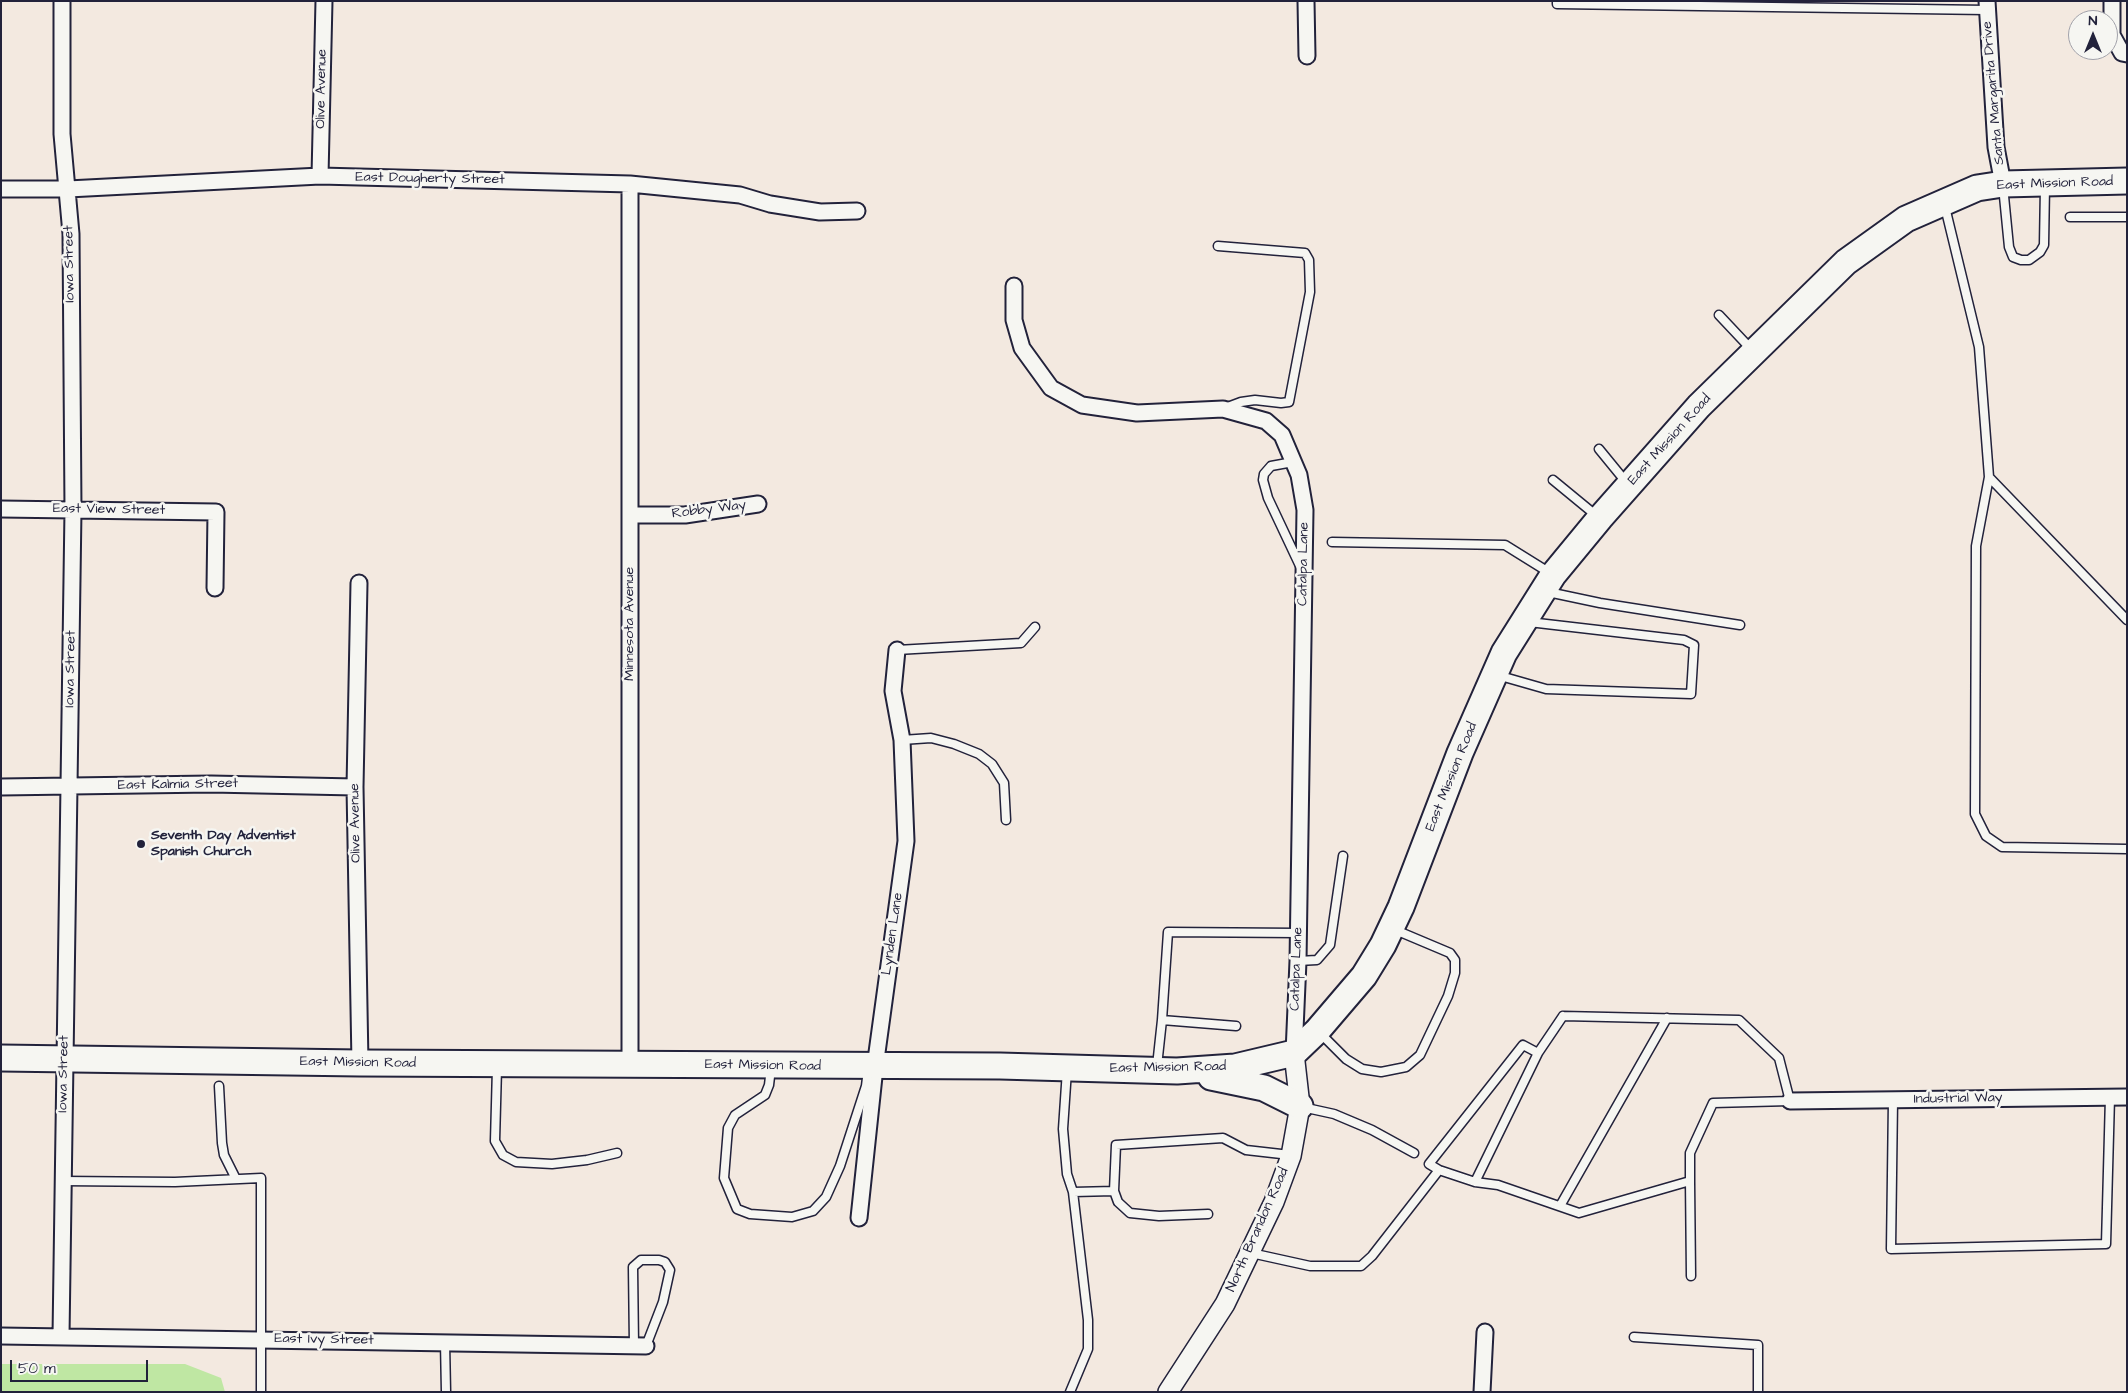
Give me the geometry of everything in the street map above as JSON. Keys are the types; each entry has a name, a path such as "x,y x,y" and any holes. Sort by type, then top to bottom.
{"main road":[{"name":"East Mission Road","path":"1,1058 360,1063 1067,1068 1167,1071 1235,1067 1294,1053 1318,1031 1364,976 1391,928 1460,753 1504,653 1548,583 1600,518 1700,406 1846,262 1906,219 1977,188 2003,184 2127,181"},
{"path":"1167,1071 1264,1088 1300,1106"}],"street":[{"name":"Iowa Street","path":"61,1336 73,510 71,234 62,134 62,1"},
{"name":"Olive Avenue","path":"320,176 324,1"},
{"path":"1306,1 1307,56"},
{"path":"2112,1 2112,34 2124,54"},
{"name":"Santa Margarita Drive","path":"1987,6 1996,147 2003,184"},
{"name":"East Dougherty Street","path":"1,189 68,189 320,176 630,184 740,195 770,204 820,212 857,211"},
{"name":"Minnesota Avenue","path":"630,184 630,1064"},
{"name":"Catalpa Lane","path":"1014,286 1014,320 1022,348 1051,388 1082,405 1137,413 1224,409 1266,421 1277,429 1299,475 1305,510 1298,961 1294,1053"},
{"name":"Robby Way","path":"631,515 685,515 758,504"},
{"name":"East View Street","path":"1,509 216,512 215,588"},
{"name":"Olive Avenue","path":"359,583 355,787 360,1063"},
{"name":"Lynden Lane","path":"859,1218 871,1067 906,841 902,740 893,691 897,650"},
{"name":"East Kalmia Street","path":"1,787 210,784 355,787"},
{"name":"North Brandon Road","path":"1168,1392 1225,1304 1274,1202 1291,1156 1300,1106 1294,1053"},
{"name":"Industrial Way","path":"1790,1101 2127,1097"},
{"path":"1482,1392 1485,1332"},
{"name":"East Ivy Street","path":"1,1336 640,1346"}],"lane":[{"path":"1557,1 1557,4 1987,6"},
{"path":"2003,184 2009,247 2013,256 2021,260 2029,260 2040,252 2044,245 2045,183"},
{"path":"1944,202 1979,347 1990,477 1976,546 1975,814 1986,836 2002,847 2127,849"},
{"path":"2070,217 2127,217"},
{"path":"1218,246 1305,253 1308,260 1310,292 1289,402 1241,402 1224,409"},
{"path":"1720,314 1754,352"},
{"path":"1599,449 1629,486"},
{"path":"1293,462 1271,466 1264,474 1263,480 1268,498 1283,534 1304,572"},
{"path":"1990,477 2127,620"},
{"path":"1553,480 1600,518"},
{"path":"1332,542 1505,545 1548,583 1600,603 1740,625"},
{"path":"1495,675 1546,689 1691,694 1694,645 1684,640 1525,621"},
{"path":"897,650 1021,644 1035,627"},
{"path":"902,740 931,738 954,744 986,759 992,764 1004,783 1006,820"},
{"path":"1298,961 1317,960 1330,945 1343,856"},
{"path":"1318,1031 1346,1059 1362,1068 1380,1072 1406,1067 1420,1055 1448,996 1455,973 1455,960 1450,953 1391,928"},
{"path":"1167,1071 1162,1020 1168,932 1298,933"},
{"path":"1475,1182 1538,1053 1563,1016 1739,1020 1779,1058 1790,1101 1713,1103 1690,1153 1691,1276"},
{"path":"1560,1206 1667,1018"},
{"path":"1162,1020 1236,1026"},
{"path":"1538,1053 1523,1045 1429,1164 1439,1170 1475,1182 1498,1185 1579,1213 1690,1181"},
{"path":"497,1063 495,1141 503,1155 516,1162 552,1164 587,1160 617,1152"},
{"path":"771,1066 769,1085 765,1095 735,1115 728,1128 724,1178 737,1209 750,1214 792,1217 813,1211 826,1197 840,1166 871,1067"},
{"path":"1067,1068 1063,1129 1067,1174 1073,1192 1088,1320 1088,1349 1070,1392"},
{"path":"220,1086 224,1155 236,1179"},
{"path":"1893,1100 1891,1249 2106,1244 2110,1097"},
{"path":"1300,1106 1334,1114 1364,1126 1414,1153"},
{"path":"1208,1214 1159,1216 1130,1213 1118,1202 1114,1191 1116,1145 1223,1138 1246,1150 1291,1156"},
{"path":"1249,1253 1310,1266 1361,1266 1372,1256 1439,1170"},
{"path":"62,1181 175,1182 262,1178 261,1392"},
{"path":"1073,1192 1114,1191"},
{"path":"641,1260 659,1260 665,1262 670,1270 663,1302 640,1346 633,1267 641,1260"},
{"path":"1634,1337 1758,1345 1758,1392"},
{"path":"445,1342 446,1392"}],"green space":[{"path":"1,1364 185,1364 221,1378 225,1392 1,1392"}],"place":[{"name":"Seventh Day Adventist Spanish Church","path":"141,844"}]}
